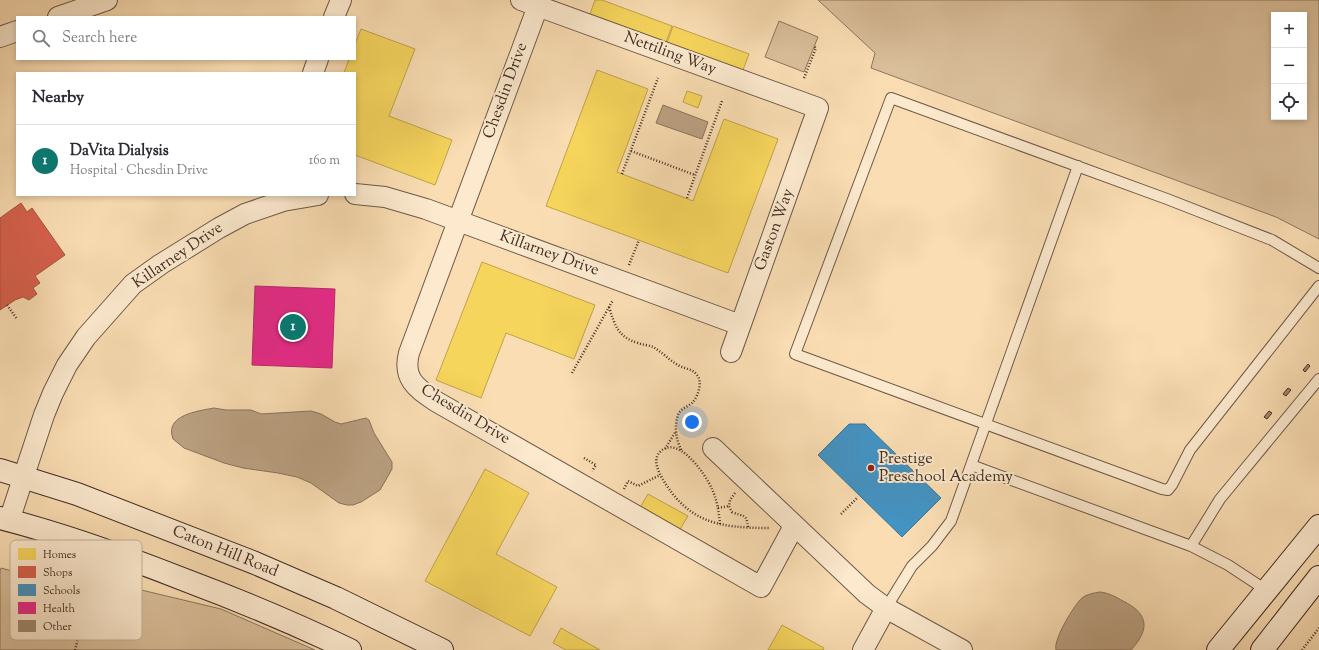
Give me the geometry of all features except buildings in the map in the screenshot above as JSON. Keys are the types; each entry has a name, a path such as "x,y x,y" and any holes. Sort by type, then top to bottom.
{"main road":[{"name":"Caton Hill Road","path":"0,470 90,499 255,563 336,598 442,650"},
{"path":"5,519 75,540"},
{"path":"1218,650 1319,526"},
{"path":"142,563 239,600 350,650"},
{"path":"1262,650 1319,577"},
{"path":"1266,590 1293,610"}],"street":[{"path":"61,16 107,0"},
{"path":"334,16 341,0"},
{"name":"Nettiling Way","path":"530,3 818,108"},
{"name":"Chesdin Drive","path":"530,3 459,221 409,354 407,366 409,376 418,388 438,402 761,587 794,526"},
{"path":"0,37 16,31"},
{"path":"313,72 318,60"},
{"name":"Gaston Way","path":"731,352 818,108"},
{"name":"Killarney Drive","path":"356,194 385,197 397,200 459,221 740,325"},
{"name":"Killarney Drive","path":"5,519 24,477 44,415 67,365 86,336 133,284 161,264 231,221 265,206 308,196"},
{"path":"713,448 867,594 886,608 962,650"},
{"path":"863,650 886,608"}],"lane":[{"path":"1319,268 1272,240 1167,199 891,98 795,354 1168,490 1190,450 1319,286"},
{"path":"886,608 912,566 932,546 951,521 1078,166"},
{"path":"1191,546 1220,499 1319,379"},
{"path":"971,464 1191,546 1228,565 1266,590"}],"path":[{"path":"804,78 816,48 814,46"},
{"path":"622,174 658,78"},
{"path":"686,198 722,101"},
{"path":"631,151 695,175"},
{"path":"629,266 639,240"},
{"path":"572,373 613,300"},
{"path":"7,305 17,319"},
{"path":"609,307 614,324 623,336 639,344 653,347 678,365 697,374 700,383 697,394 692,403 679,413 676,430 665,449 659,453 656,460 660,475 674,496 688,509 707,520 720,524 748,528 770,528"},
{"path":"676,430 682,451 703,472 712,488 718,508 720,524"},
{"path":"665,449 673,448 682,451"},
{"path":"584,458 596,464 591,473 592,475"},
{"path":"620,491 623,490 628,481 638,486 660,475"},
{"path":"736,493 730,500 729,506 732,512 745,516 748,528"},
{"path":"841,514 858,497"},
{"path":"718,508 729,506"},
{"path":"1302,650 1319,628"},
{"path":"75,650 78,640"}],"shaded area":[{"path":"818,0 1319,0 1319,239 1276,217 871,68 875,53"},
{"path":"779,21 818,37 804,72 765,57"},
{"path":"663,105 708,122 702,139 656,123"},
{"path":"214,408 226,410 251,410 261,414 311,411 321,414 341,424 366,418 369,420 374,433 392,462 392,469 380,490 361,502 353,505 347,505 339,503 311,483 297,477 243,468 224,463 184,448 173,439 173,424 178,419 192,413"},
{"path":"1,568 10,570 10,640 142,640 142,590 221,609 315,650 0,650"},
{"path":"1100,592 1112,595 1132,606 1142,617 1144,629 1131,650 1056,650 1056,645 1061,631 1078,602 1086,596"}],"place":[{"name":"DaVita Dialysis","path":"293,327"},
{"name":"Prestige Preschool Academy","path":"871,468"}]}
